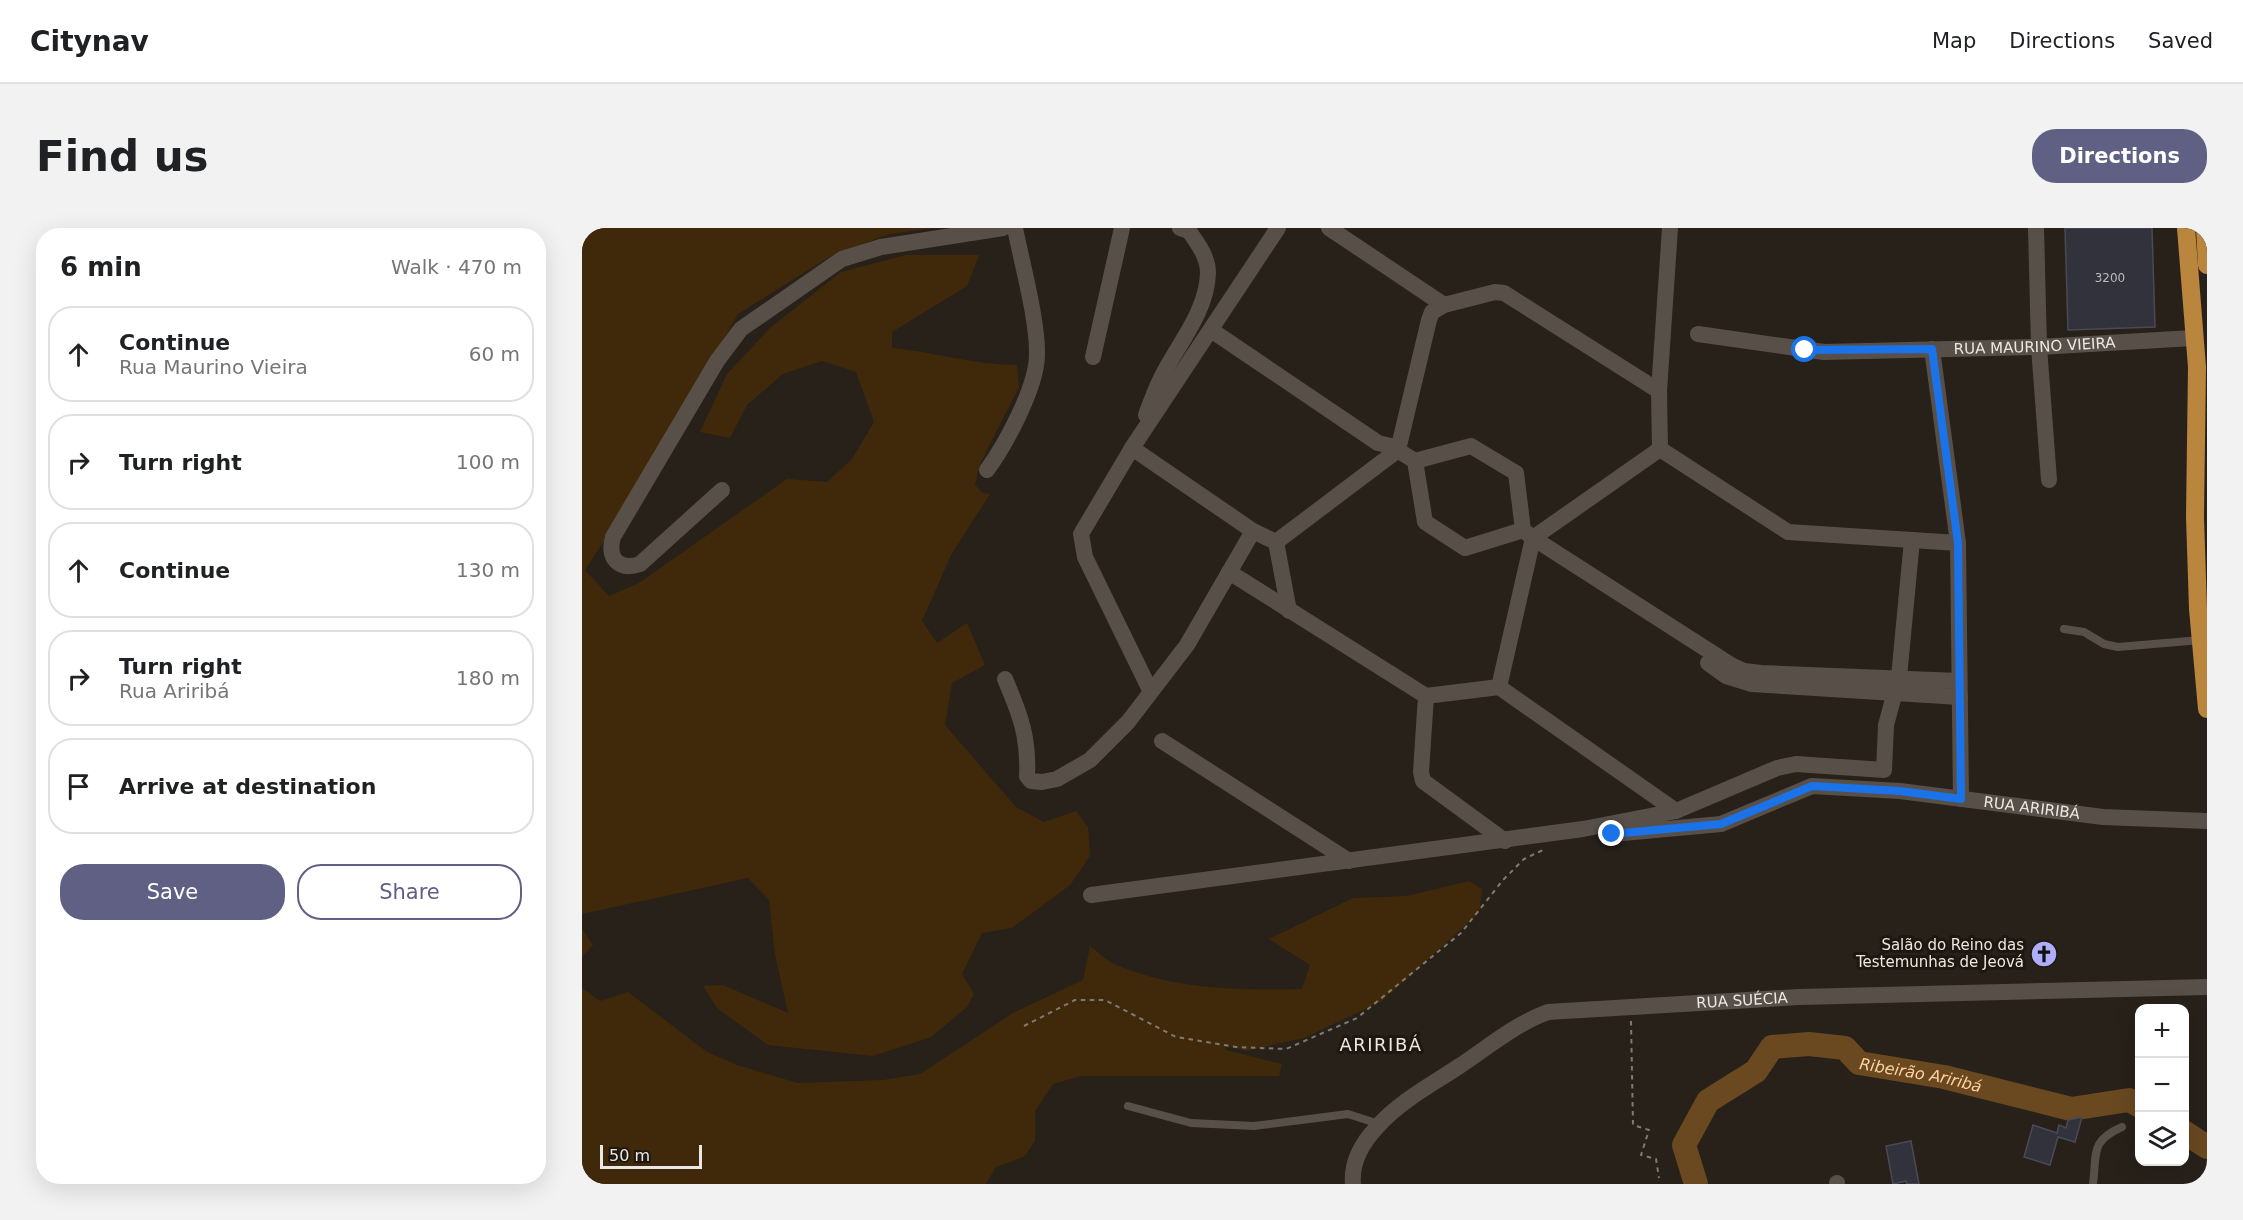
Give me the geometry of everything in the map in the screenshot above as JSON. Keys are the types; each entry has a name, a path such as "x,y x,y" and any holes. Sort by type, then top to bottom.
{"main road":[{"path":"2186,228 2197,367 2195,517 2207,709"},
{"path":"2205,228 2207,265"}],"street":[{"path":"722,490 640,564 630,567 620,565 611,557 613,537 723,351 741,329 842,259 881,247 1003,228"},
{"path":"987,470 1014,428 1037,357 1015,228"},
{"path":"1093,357 1122,228"},
{"path":"1135,444 1162,376 1199,312 1204,296 1208,274 1206,261 1189,231 1180,228"},
{"path":"1150,690 1085,556 1081,534 1135,444 1278,228"},
{"path":"1329,228 1444,306"},
{"path":"1660,449 1659,391 1670,228"},
{"path":"2036,228 2039,347 2049,480"},
{"path":"1276,542 1394,448 1429,320 1432,312 1444,306 1495,292 1504,293 1659,391"},
{"path":"1213,326 1383,434 1394,448 1415,461 1472,446 1516,473 1532,537 1499,687"},
{"name":"RUA MAURINO VIEIRA","path":"1698,334 1815,351 2039,347 2193,338"},
{"path":"1932,349 1958,543 1961,799"},
{"path":"1135,444 1252,531 1276,542"},
{"path":"1415,461 1425,522 1465,548 1532,537 1660,449"},
{"path":"1660,449 1788,532 1958,543"},
{"path":"1005,679 1023,722 1028,745 1027,776 1031,781 1042,782 1057,779 1089,760 1128,722 1150,690 1187,645 1252,531"},
{"path":"1532,537 1547,553 1726,676 1752,684 1960,689"},
{"path":"1091,895 1447,846 1505,841 1677,811 1777,768 1796,764 1884,770 1886,725 1901,688 1912,540"},
{"path":"1276,542 1289,611"},
{"path":"1229,572 1426,696 1499,687 1677,811"},
{"path":"1426,696 1421,772 1423,781 1505,841"},
{"path":"1162,741 1349,861"},
{"name":"RUA ARIRIBÁ","path":"1612,834 1721,824 1812,786 1900,791 2103,817 2207,821"},
{"name":"RUA SUÉCIA","path":"1353,1184 1354,1161 1379,1124 1397,1108 1535,1017 1564,1010 1799,997 2207,987"}],"lane":[{"path":"2064,629 2084,632 2104,644 2118,647 2202,640"},
{"path":"1128,1106 1191,1123 1254,1126 1348,1114 1379,1124"},
{"path":"2093,1184 2098,1144 2103,1136 2122,1127"}],"path":[{"path":"1023,1026 1075,1000 1105,1000 1176,1037 1236,1047 1286,1048 1357,1018 1461,933 1503,880 1524,859 1548,848"},
{"path":"1630,1006 1633,1125 1649,1130 1641,1155 1656,1160 1659,1178"}],"shaded area":[{"path":"582,228 933,228 889,234 829,257 738,314 651,469 585,570 609,596 639,583 787,479 827,482 852,459 874,422 856,372 822,361 783,374 747,405 730,438 700,432 727,374 770,328 841,272 906,255 979,255 967,286 892,332 892,348 986,363 1017,365 1019,387 980,464 975,485 983,493 990,494 951,555 922,621 937,643 967,623 985,665 952,683 945,725 1016,807 1044,822 1076,811 1088,827 1090,856 1070,885 1012,928 982,933 962,974 974,994 967,1007 931,1037 873,1056 768,1045 718,1009 703,986 723,985 788,1013 775,954 769,900 748,878 582,914"},
{"path":"1469,881 1482,889 1479,913 1382,1001 1304,1038 1246,1051 1224,1045 1226,1050 1282,1064 1279,1076 1081,1076 1053,1084 1035,1111 1035,1141 1025,1156 996,1167 986,1184 582,1184 582,988 600,1001 628,992 707,1052 737,1065 798,1083 883,1080 920,1074 1013,1013 1083,980 1090,946 1116,965 1184,984 1231,989 1302,989 1310,965 1269,939 1353,898 1407,896"},
{"path":"582,929 593,945 582,957"}],"building":[{"path":"2065,228 2152,228 2155,327 2068,330"},
{"path":"2082,1117 2075,1142 2058,1137 2050,1165 2024,1157 2033,1125 2057,1133 2059,1125 2066,1128 2068,1120"},
{"path":"1911,1141 1919,1184 1907,1184 1906,1181 1893,1184 1886,1146"}],"waterway":[{"name":"Ribeirão Ariribá","path":"1696,1184 1684,1145 1708,1101 1756,1071 1772,1047 1809,1044 1845,1048 1859,1063 1944,1077 2071,1109 2129,1100 2135,1103"},
{"name":"Ribeirão Ariribá","path":"2189,1135 2207,1147"}],"place":[{"name":"Salão do Reino das Testemunhas de Jeová","path":"2044,954"}],"district":[{"name":"ARIRIBÁ","path":"1381,1044"}],"route":[{"path":"1612,834 1721,824 1812,786 1900,791 1961,799 1958,543 1941,431 1932,349 1805,350"}]}
